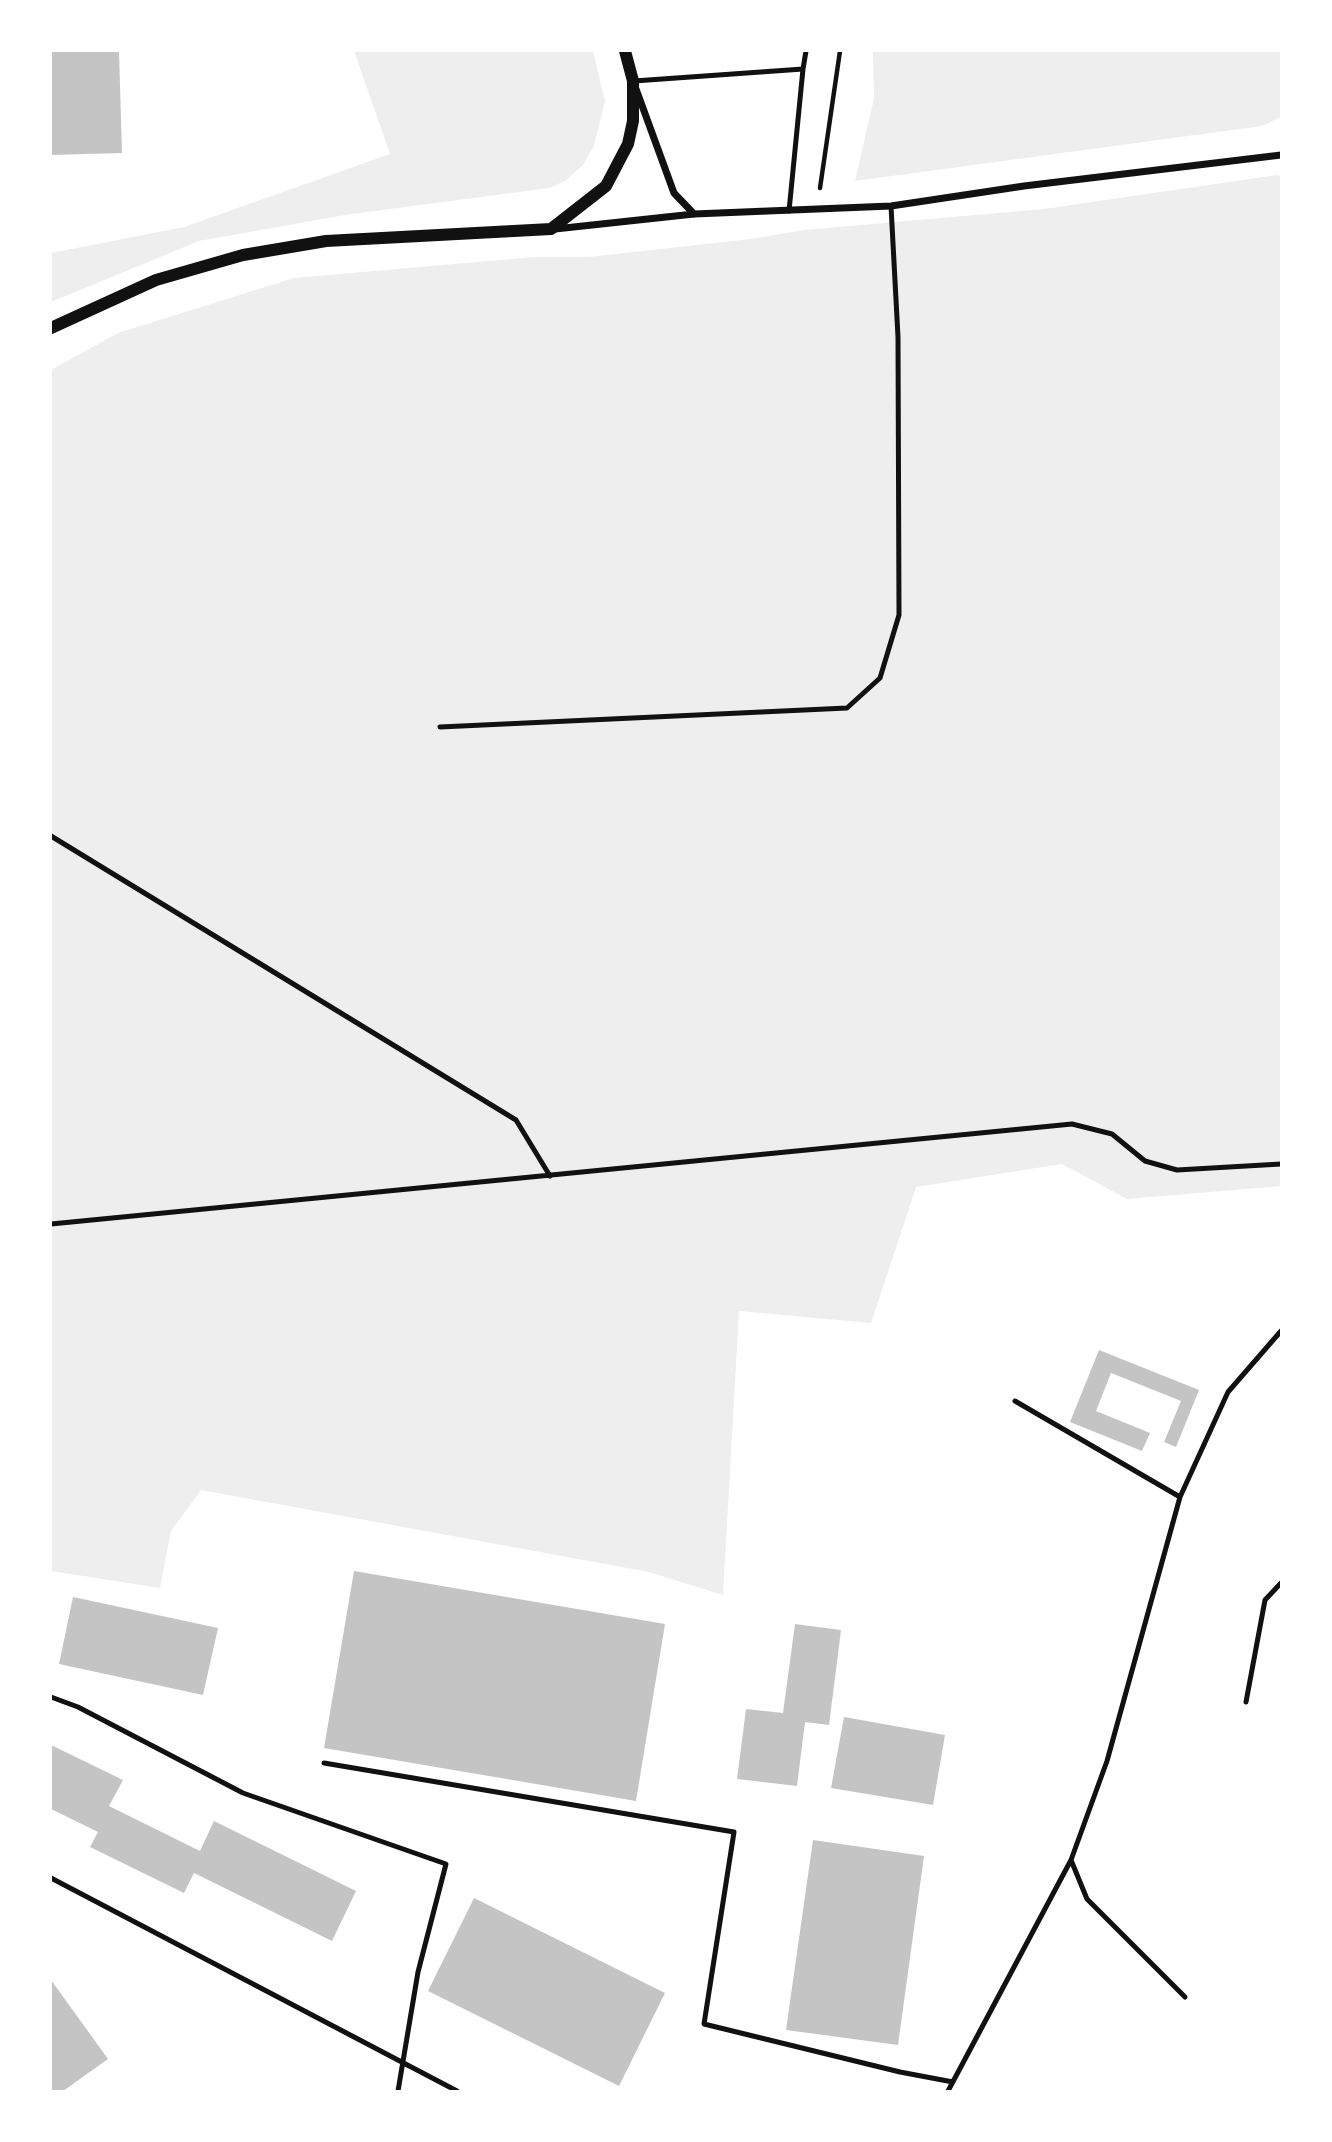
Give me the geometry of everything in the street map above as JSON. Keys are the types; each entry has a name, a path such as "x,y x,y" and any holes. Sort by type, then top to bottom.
{"street":[{"path":"625,51 633,81 674,193 694,214"},
{"path":"551,229 607,186 619,166 633,121 633,81"},
{"path":"51,328 156,281 243,255 326,241 551,229 694,214 891,206 1024,186 1281,155"}],"lane":[{"path":"789,211 806,51"},
{"path":"633,81 803,69"},
{"path":"440,727 847,708 880,678 899,615 898,337 891,206"},
{"path":"51,836 516,1120 550,1177"},
{"path":"51,1224 1072,1124 1112,1134 1145,1161 1177,1170 1281,1164"},
{"path":"948,2091 1071,1860 1107,1761 1180,1497 1228,1392 1281,1331"},
{"path":"1015,1401 1180,1497"},
{"path":"1246,1702 1265,1600 1281,1583"},
{"path":"51,1697 78,1707 243,1793 446,1864 418,1972 398,2091"},
{"path":"324,1763 734,1832 704,2024 953,2082"},
{"path":"1071,1860 1087,1899 1185,1997"},
{"path":"51,1878 457,2091"}],"path":[{"path":"816,210 840,51"}],"shaded area":[{"path":"354,51 593,51 605,101 594,146 583,165 565,181 549,188 345,215 199,241 51,302 51,253 184,227 390,154"},
{"path":"873,51 1281,51 1281,117 1262,126 855,181 874,98"},
{"path":"1281,176 1281,1186 1127,1199 1062,1164 916,1187 871,1323 739,1311 723,1595 649,1572 201,1490 171,1531 160,1588 51,1571 51,370 118,333 294,278 535,257 589,257 751,239 804,230 1044,209"}],"building":[{"path":"51,51 119,51 122,153 51,155"},
{"path":"1099,1350 1199,1390 1176,1447 1164,1442 1181,1401 1111,1373 1096,1411 1150,1433 1142,1451 1070,1422"},
{"path":"354,1571 665,1624 636,1801 324,1748"},
{"path":"73,1597 218,1628 203,1695 59,1664"},
{"path":"795,1624 841,1630 829,1725 805,1722 797,1786 737,1779 746,1709 783,1713"},
{"path":"844,1717 945,1735 933,1805 831,1788"},
{"path":"51,1745 123,1780 109,1806 200,1851 214,1821 356,1891 332,1941 194,1873 184,1893 90,1847 98,1832 51,1809"},
{"path":"813,1840 924,1856 898,2045 786,2030"},
{"path":"474,1898 665,1993 619,2086 428,1991"},
{"path":"51,1980 108,2059 63,2091 51,2091"}]}
